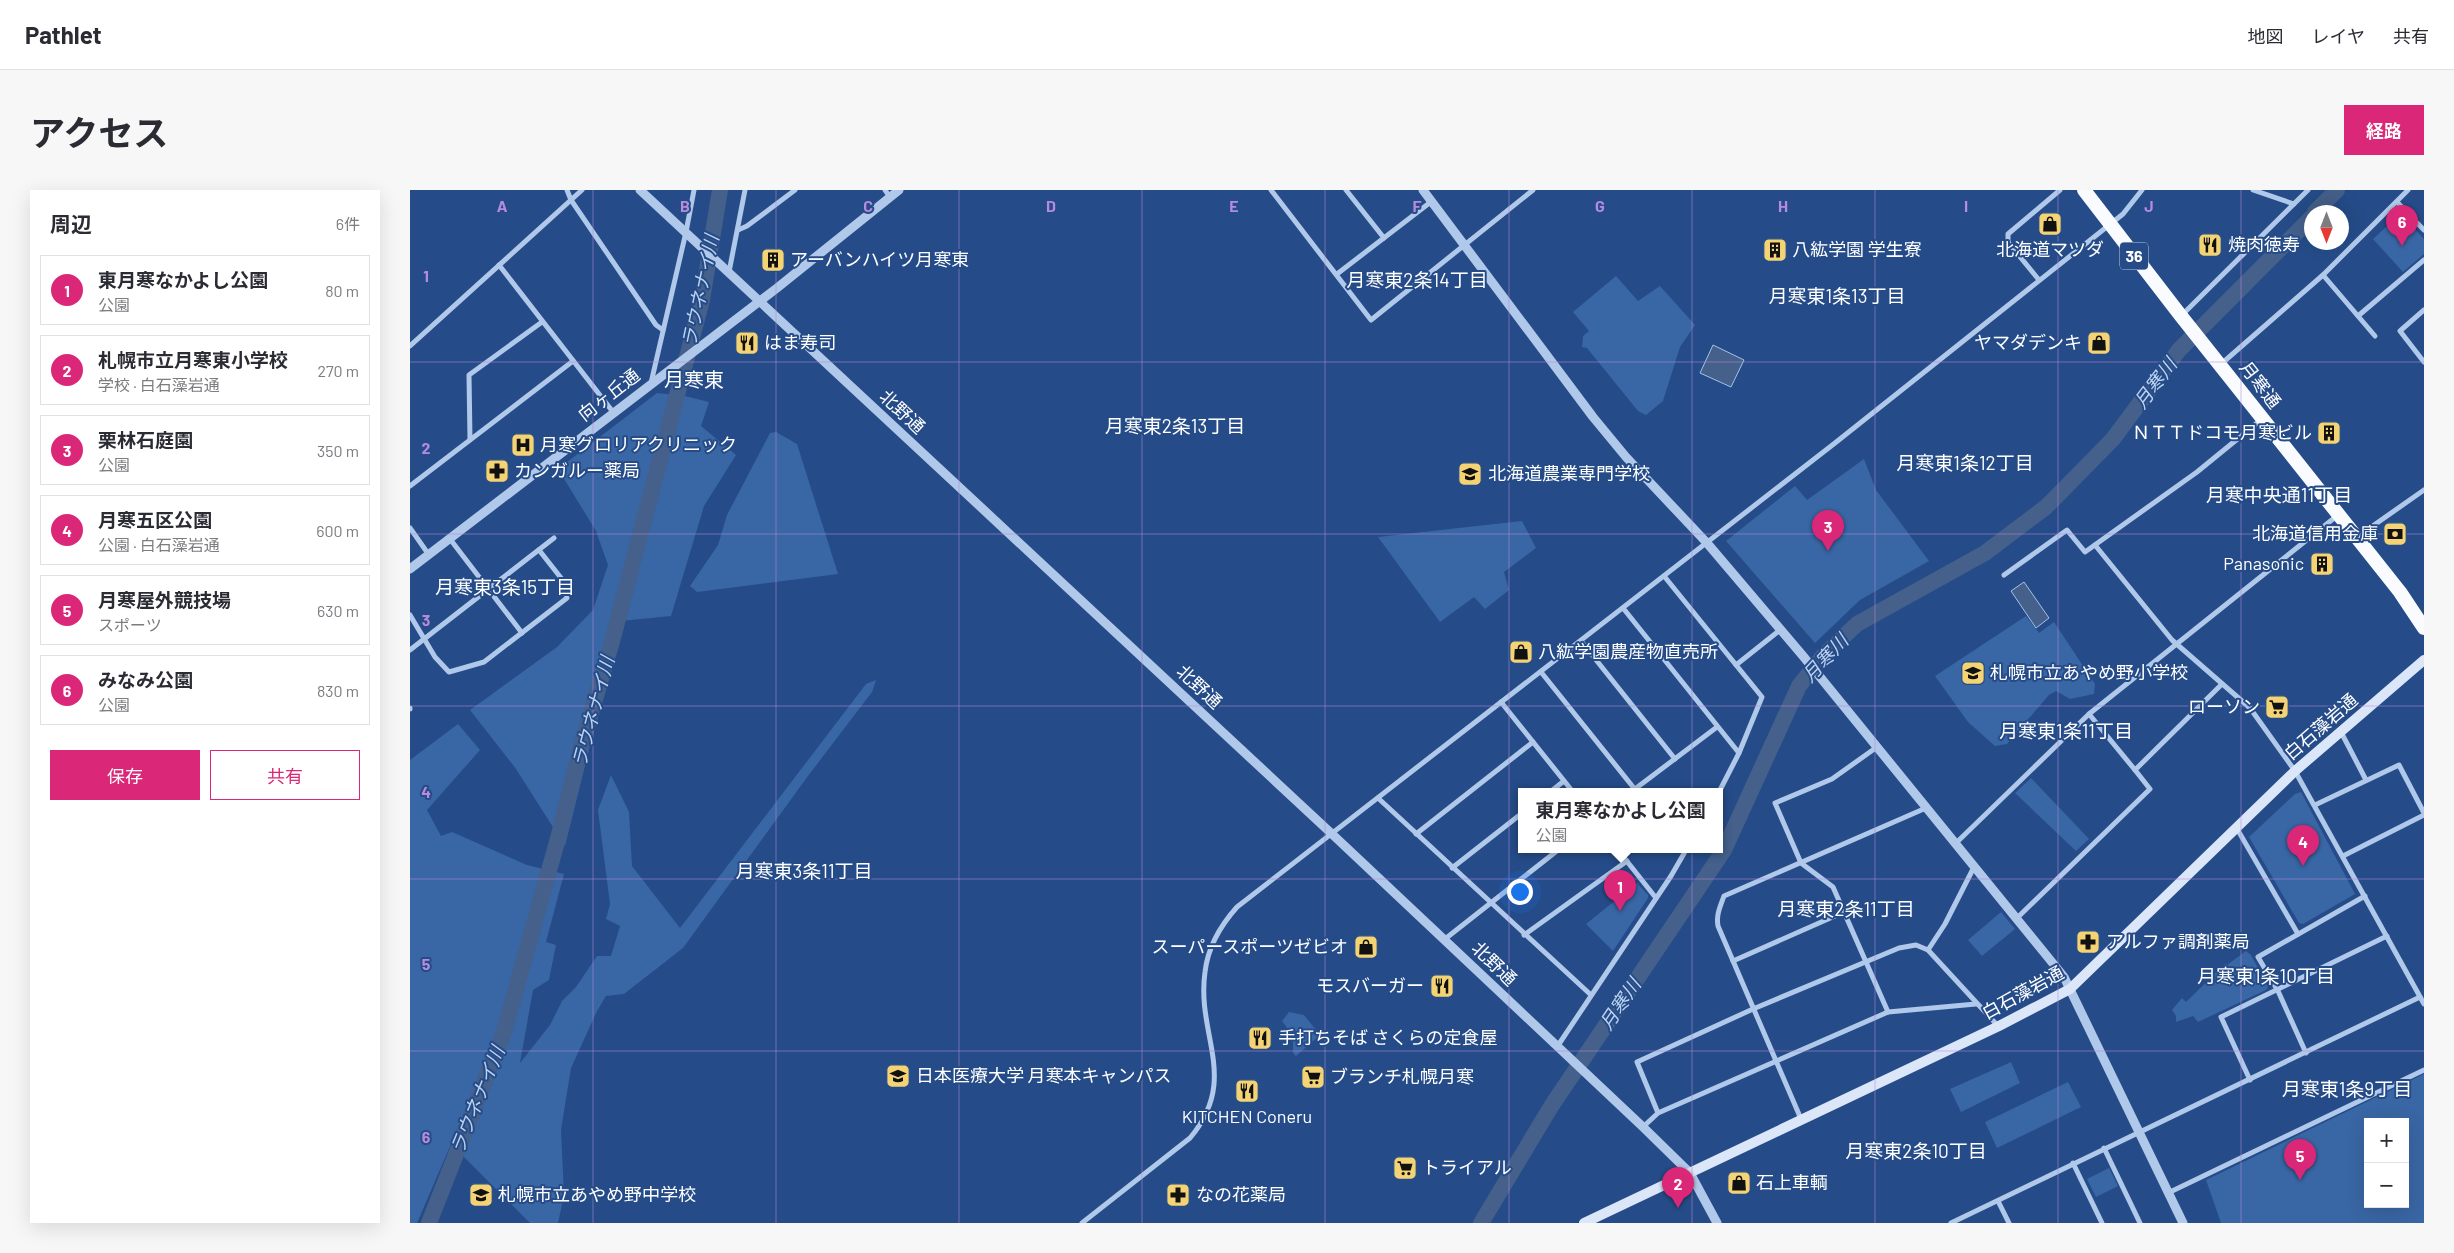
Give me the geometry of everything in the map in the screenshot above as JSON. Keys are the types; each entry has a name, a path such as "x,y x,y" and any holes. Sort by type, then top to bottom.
{"highway":[{"name":"月寒通","path":"2084,190 2183,319 2400,592 2424,628"}],"main road":[{"name":"白石藻岩通","path":"1584,1223 1999,1026 2070,988 2295,771 2424,660"}],"street":[{"path":"567,190 571,200 656,325 663,330"},
{"path":"410,346 582,190"},
{"name":"北野通","path":"640,190 1445,939 1690,1173 1717,1223"},
{"path":"651,383 688,234 694,190"},
{"path":"726,270 738,230 745,190"},
{"path":"738,230 747,226 796,190"},
{"name":"向ヶ丘通","path":"410,570 663,373 759,301 887,194 899,190"},
{"path":"1271,190 1371,320 1534,190"},
{"path":"1346,190 1384,238"},
{"path":"1423,190 1593,417 1626,457 1707,543 1803,656 2064,977 2183,1223"},
{"path":"2039,280 2008,242 2008,234 2060,190"},
{"path":"1082,1223 1190,1138 1202,1124 1209,1110 1216,1082 1204,993 1205,972 1215,937 1237,907 1707,543 2110,225 2123,214 2142,190"},
{"path":"2253,190 2294,204"},
{"path":"2183,319 2308,190"},
{"path":"2220,365 2323,275 2408,190"},
{"path":"1337,274 1432,201"},
{"path":"2397,202 2424,230"},
{"path":"2358,316 2424,260"},
{"path":"499,265 613,412"},
{"path":"2323,275 2375,336"},
{"path":"2424,310 2400,331 2424,362"},
{"path":"470,440 469,375 542,322"},
{"path":"410,486 573,361"},
{"path":"2004,575 2067,530 2085,552 2197,472 2262,418"},
{"path":"2356,538 2424,490"},
{"path":"1955,844 2090,714 2338,515"},
{"path":"410,528 429,554"},
{"path":"410,650 554,538"},
{"path":"450,539 522,633"},
{"path":"2095,545 2142,604 2178,644 2250,708 2295,771 2315,805 2424,1004"},
{"path":"410,615 435,657 449,672 484,662 567,598 565,583 539,550"},
{"path":"1664,576 1762,697 1739,753 1721,788"},
{"path":"1623,608 1739,753"},
{"path":"1736,665 1780,630"},
{"path":"1581,640 1675,759"},
{"path":"1541,672 1632,788"},
{"path":"2135,770 2222,684"},
{"path":"1501,702 1570,788"},
{"path":"2016,919 2150,789 2090,714"},
{"path":"1638,788 1717,727"},
{"path":"2341,731 2366,780"},
{"path":"1416,834 1533,742"},
{"path":"1877,746 1832,780 1775,802 1801,863 1833,888 1888,1012"},
{"path":"2315,805 2399,765 2424,814 2343,856"},
{"path":"1555,788 1564,781"},
{"path":"1378,798 1489,903 1591,995"},
{"path":"1801,1120 1717,919 1724,896 1926,808"},
{"path":"1452,868 1518,816"},
{"path":"2236,827 2298,934"},
{"path":"1445,939 1554,853"},
{"path":"1620,853 1656,898"},
{"path":"1556,1047 1656,898 1683,853"},
{"path":"1524,935 1627,861"},
{"path":"1928,950 1945,924 1974,867"},
{"path":"2306,1053 2278,991 2258,957 2365,896"},
{"path":"1733,961 1844,912"},
{"path":"2250,1080 2221,1017 2278,991 2387,936"},
{"path":"1658,1113 1637,1062 1753,1009 1907,946 1916,945 1928,950 1976,1004 1999,1026"},
{"path":"2417,990 2424,987"},
{"path":"1951,1223 2420,997"},
{"path":"1642,1127 1658,1113 1888,1012 1976,1004"},
{"path":"2168,1193 2424,1070"},
{"path":"2104,1148 2140,1223"},
{"path":"2073,1163 2102,1223"},
{"path":"1998,1200 2009,1223"}],"shaded area":[{"path":"2398,216 2403,216 2424,239 2424,254 2403,272 2373,239"},
{"path":"1616,276 1638,301 1660,286 1695,325 1680,347 1663,401 1646,415 1638,411 1587,348 1582,347 1583,336 1589,331 1573,312"},
{"path":"1713,345 1744,360 1731,387 1700,373"},
{"path":"657,393 685,396 709,402 701,426 736,455 704,506 671,616 621,621 565,846 516,769 470,710 557,647 593,610 608,565 596,531 558,469"},
{"path":"776,432 797,444 838,574 697,592 690,586 718,545 727,515 770,433"},
{"path":"1864,459 1876,490 1929,561 1860,600 1815,643 1726,541 1795,486 1807,500"},
{"path":"1522,521 1536,548 1504,572 1509,590 1485,609 1474,597 1440,622 1378,537"},
{"path":"2024,582 2049,618 2036,628 2011,591"},
{"path":"2026,616 2039,633 2054,622 2095,684 2094,694 2070,699 2056,691 2049,695 2007,744 1995,746 1968,722 1935,676"},
{"path":"876,680 872,692 808,776 683,948 624,994 606,996 597,1011 571,1068 561,1130 564,1195 558,1223 530,1223 451,1144 417,1223 410,1223 410,760 458,724 480,750 427,810 441,836 452,832 527,865 564,874 546,942 556,945 549,980 533,990 520,1063 550,1025 562,1001 576,987 597,956 611,956 620,926 606,919 610,904 598,810 611,775 629,812 632,866 680,928 866,684"},
{"path":"2031,778 2089,839 2076,851 2015,793"},
{"path":"2301,792 2355,894 2303,924 2299,923 2249,837 2295,794"},
{"path":"1637,883 1648,895 1648,898 1613,951 1586,924"},
{"path":"2001,912 2015,929 1982,956 1968,940"},
{"path":"2246,951 2251,955 2268,987 2266,990 2198,1022 2193,1016 2176,1022 2176,1016 2172,1010 2182,998 2186,1002 2225,964 2227,965"},
{"path":"1289,1012 1304,1015 1320,1035 1296,1056 1293,1053 1293,1036 1282,1021"},
{"path":"2011,1062 2020,1083 1961,1112 1950,1089"},
{"path":"2424,1074 2424,1223 2221,1223 2206,1180"},
{"path":"2068,1082 2081,1107 1997,1148 1985,1122"},
{"path":"2109,1168 2118,1186 2096,1197 2087,1179"}],"waterway":[{"name":"ラウネナイ川","path":"429,1223 504,1032 560,831 581,747 613,638 702,300 720,190"},
{"name":"月寒川","path":"2322,205 2337,190"},
{"name":"月寒川","path":"1723,851 1799,686 1823,656 1857,624 1985,553 2046,507 2113,439 2179,350 2304,225"},
{"name":"月寒川","path":"1481,1223 1552,1105 1722,853"}],"place":[{"name":"北海道マツダ","path":"2050,224"},
{"name":"焼肉徳寿","path":"2210,245"},
{"name":"みなみ公園","path":"2402,246"},
{"name":"八紘学園 学生寮","path":"1775,250"},
{"name":"アーバンハイツ月寒東","path":"773,260"},
{"name":"はま寿司","path":"747,343"},
{"name":"ヤマダデンキ","path":"2099,343"},
{"name":"ＮＴＴドコモ月寒ビル","path":"2329,433"},
{"name":"月寒グロリアクリニック","path":"523,445"},
{"name":"カンガルー薬局","path":"497,471"},
{"name":"北海道農業専門学校","path":"1470,474"},
{"name":"北海道信用金庫","path":"2395,534"},
{"name":"栗林石庭園","path":"1828,551"},
{"name":"Panasonic","path":"2322,564"},
{"name":"八紘学園農産物直売所","path":"1521,652"},
{"name":"札幌市立あやめ野小学校","path":"1973,673"},
{"name":"ローソン","path":"2277,707"},
{"name":"月寒五区公園","path":"2303,866"},
{"name":"東月寒なかよし公園","path":"1620,911"},
{"name":"アルファ調剤薬局","path":"2088,942"},
{"name":"スーパースポーツゼビオ","path":"1366,947"},
{"name":"モスバーガー","path":"1442,986"},
{"name":"手打ちそば さくらの定食屋","path":"1260,1038"},
{"name":"日本医療大学 月寒本キャンパス","path":"898,1076"},
{"name":"ブランチ札幌月寒","path":"1313,1077"},
{"name":"KITCHEN Coneru","path":"1247,1091"},
{"name":"トライアル","path":"1405,1168"},
{"name":"月寒屋外競技場","path":"2300,1180"},
{"name":"石上車輌","path":"1739,1183"},
{"name":"札幌市立あやめ野中学校","path":"481,1195"},
{"name":"なの花薬局","path":"1178,1195"},
{"name":"札幌市立月寒東小学校","path":"1678,1208"}],"district":[{"name":"月寒東2条14丁目","path":"1417,280"},
{"name":"月寒東1条13丁目","path":"1837,296"},
{"name":"月寒東","path":"694,380"},
{"name":"月寒東2条13丁目","path":"1175,426"},
{"name":"月寒東1条12丁目","path":"1965,463"},
{"name":"月寒中央通11丁目","path":"2279,495"},
{"name":"月寒東3条15丁目","path":"505,587"},
{"name":"月寒東1条11丁目","path":"2066,731"},
{"name":"月寒東3条11丁目","path":"804,871"},
{"name":"月寒東2条11丁目","path":"1846,909"},
{"name":"月寒東1条10丁目","path":"2266,976"},
{"name":"月寒東1条9丁目","path":"2347,1089"},
{"name":"月寒東2条10丁目","path":"1916,1151"}]}
